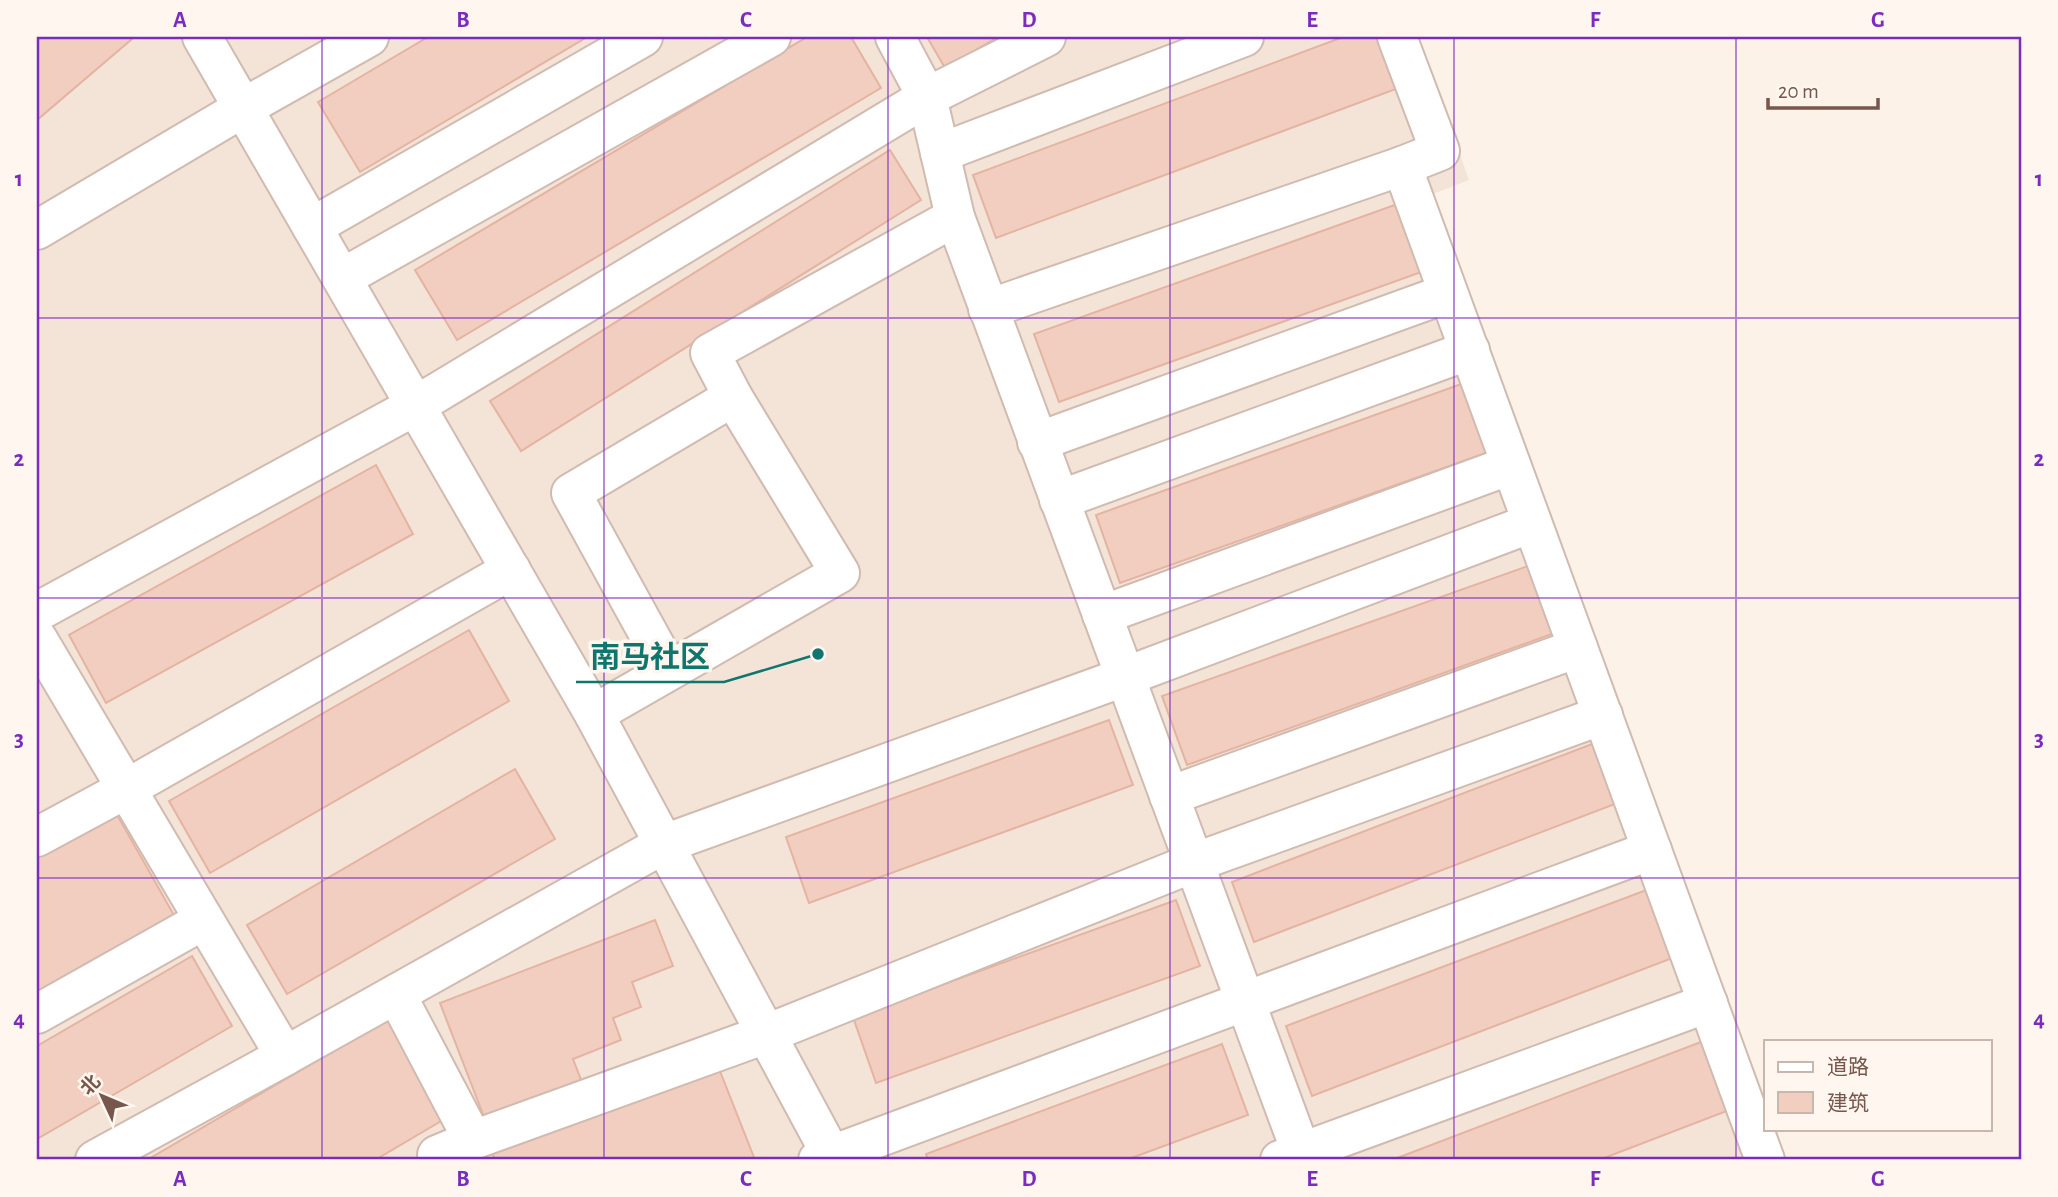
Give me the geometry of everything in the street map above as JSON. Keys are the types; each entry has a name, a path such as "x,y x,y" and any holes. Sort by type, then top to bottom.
{"street":[{"path":"202,37 594,714 766,1034 828,1158 1652,849"},
{"path":"37,230 369,37"},
{"path":"312,228 643,37"},
{"path":"342,278 771,37"},
{"path":"895,37 927,97 954,217 1245,1002 1295,1158 1708,1003"},
{"path":"37,612 415,406 927,97 1046,37"},
{"path":"940,153 1244,37"},
{"path":"988,309 1440,151 1397,37"},
{"path":"1402,166 1764,1160"},
{"path":"594,714 840,573 733,397 710,353 954,217"},
{"path":"1038,442 1448,293"},
{"path":"1059,500 1469,350"},
{"path":"669,671 571,493 733,397"},
{"path":"1101,615 1511,465"},
{"path":"95,1160 664,844 1124,677 1532,523"},
{"path":"37,837 511,570"},
{"path":"37,638 285,1056"},
{"path":"1169,796 1578,648"},
{"path":"435,1158 473,1140 766,1034 1193,863 1602,715"},
{"path":"37,1014 204,920"},
{"path":"396,994 473,1140"}],"shaded area":[{"path":"37,37 1418,37 1469,180 1433,194 1764,1108 1764,1130 1772,1130 1783,1160 37,1160"}],"building":[{"path":"37,37 131,37 132,39 37,120"},
{"path":"428,37 587,37 360,172 318,102"},
{"path":"807,37 851,37 881,88 457,340 415,270"},
{"path":"927,37 998,37 945,68"},
{"path":"1343,37 1386,37 1404,86 996,238 973,175"},
{"path":"890,150 921,200 521,451 490,401"},
{"path":"1403,202 1427,270 1059,402 1034,334"},
{"path":"1464,383 1489,452 1120,583 1096,515"},
{"path":"376,465 413,534 106,703 69,635"},
{"path":"1531,565 1555,633 1187,765 1162,696"},
{"path":"469,630 509,701 210,873 169,801"},
{"path":"1109,720 1133,785 809,903 786,837"},
{"path":"1592,744 1615,804 1254,942 1232,882"},
{"path":"515,769 555,839 287,994 247,925"},
{"path":"116,813 175,917 37,995 37,858"},
{"path":"1649,889 1675,957 1312,1096 1286,1026"},
{"path":"1176,900 1200,966 876,1083 853,1017"},
{"path":"655,920 673,966 632,982 641,1007 613,1018 621,1040 573,1059 583,1085 486,1122 440,1003"},
{"path":"192,956 232,1026 37,1139 37,1046"},
{"path":"390,1018 448,1117 375,1160 147,1160"},
{"path":"1706,1040 1732,1109 1599,1160 1392,1160"},
{"path":"1222,1044 1248,1115 1126,1160 928,1160 926,1154"},
{"path":"716,1061 755,1160 495,1160 491,1151"}],"place":[{"name":"南马社区","path":"818,654"}]}
